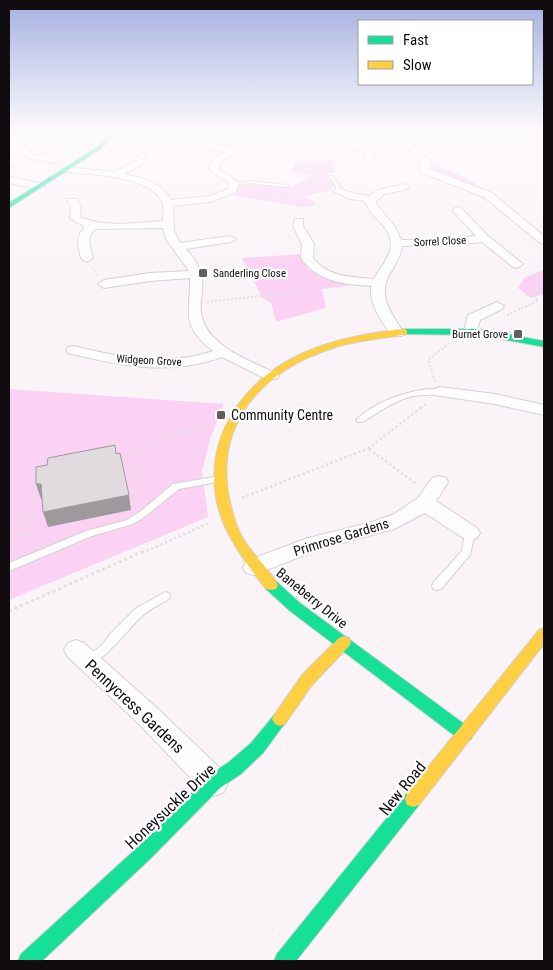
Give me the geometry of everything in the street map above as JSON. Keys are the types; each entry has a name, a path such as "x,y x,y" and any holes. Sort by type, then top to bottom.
{"street":[{"path":"9,206 54,177"},
{"path":"124,177 151,185 161,193 168,203 167,224 170,237 191,262 195,274 197,284 194,312 201,330 223,352 270,376"},
{"path":"168,203 217,198 234,186 232,180 227,177"},
{"path":"441,177 488,195 544,241"},
{"path":"9,180 40,186"},
{"path":"338,191 354,197 371,199 381,192 404,186"},
{"path":"371,199 372,206 390,225 396,243 392,262 378,283 377,290 380,303 397,332"},
{"path":"72,201 76,206 75,218 92,226 115,227 167,224"},
{"name":"Sorrel Close","path":"457,210 484,238 517,264"},
{"path":"299,221 298,226 308,244 307,258 316,268 331,275 378,283"},
{"path":"87,258 83,240 84,234 92,226"},
{"name":"Sorrel Close","path":"396,243 442,242 484,238"},
{"path":"178,247 230,239"},
{"path":"104,284 150,277 195,274"},
{"path":"471,331 473,318 499,312"},
{"name":"Baneberry Drive","path":"465,734 404,690 270,586 254,567 232,531 225,511 220,479 222,447 232,420 248,398 270,376 325,347 397,332 436,330 495,334 544,344"},
{"name":"Widgeon Grove","path":"73,350 114,359 174,364 188,363 223,352"},
{"path":"440,392 495,399 544,410"},
{"name":"Primrose Gardens","path":"254,567 316,543 400,518 417,510 425,503 439,482"},
{"path":"425,503 470,533"},
{"name":"New Road","path":"284,961 544,634"},
{"name":"Honeysuckle Drive","path":"28,961 145,852 214,782 235,768 257,748 275,727 307,680 344,642"},
{"name":"Pennycress Gardens","path":"82,656 149,717 214,782"}],"lane":[{"path":"331,177 338,186 338,191"},
{"path":"234,186 250,182 287,186"},
{"path":"360,420 396,399 422,391 440,392"},
{"path":"9,567 89,533 116,527 139,516 176,486 220,479"},
{"path":"436,586 467,552 470,533"},
{"path":"82,656 105,649 139,612 165,596"}],"path":[{"path":"291,197 319,177"},
{"path":"234,186 274,196 298,199 301,204 297,216 299,221"},
{"path":"299,191 326,188"},
{"path":"87,258 104,284"},
{"path":"195,303 289,294 317,284 331,275"},
{"path":"532,294 536,277 544,278"},
{"path":"532,294 544,288"},
{"path":"499,312 538,301 532,294"},
{"path":"9,611 225,511 369,448 440,392 432,375 428,360 456,338 471,331"},
{"path":"109,460 127,458 172,436 232,420"},
{"path":"369,448 367,448 418,483 425,503"},
{"path":"127,458 139,516"},
{"path":"9,536 29,532 35,479 42,472"}],"shaded area":[{"path":"308,177 328,177 335,186 331,190 304,196 315,202 313,206 303,207 229,195 237,191 240,184 257,183 289,188"},
{"path":"447,177 465,177 491,195"},
{"path":"302,254 308,269 326,278 362,284 322,289 326,308 276,322 271,303 262,297 242,258"},
{"path":"544,270 544,294 531,298 518,288 525,277"},
{"path":"9,389 224,404 210,439 202,472 208,517 9,600"}],"building":[{"path":"115,445 116,454 120,453 129,495 43,512 41,484 36,484 36,467 47,465 48,458"}],"traffic: fast":[{"path":"9,206 54,177"},
{"path":"404,332 479,332 544,344"},
{"path":"271,585 295,607 465,734"},
{"path":"28,961 145,852 214,782 235,768 257,748 280,719"},
{"path":"284,961 413,799"}],"traffic: slow":[{"path":"271,585 248,557 232,528 222,497 220,467 225,437 238,410 260,385 303,356 331,345 404,332"},
{"path":"413,799 544,634"},
{"path":"280,719 307,680 344,642"}],"place":[{"name":"Sanderling Close","path":"203,273"},
{"name":"Burnet Grove","path":"518,334"},
{"name":"Community Centre","path":"221,415"}]}
